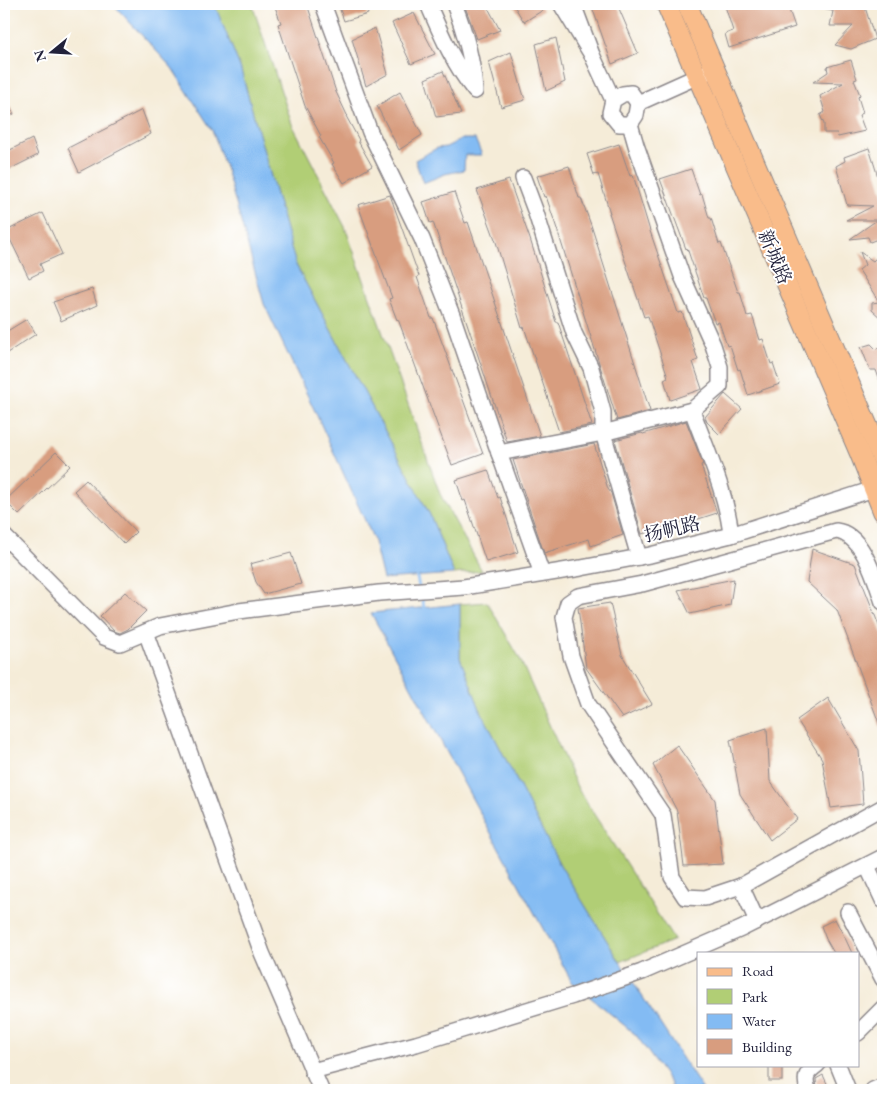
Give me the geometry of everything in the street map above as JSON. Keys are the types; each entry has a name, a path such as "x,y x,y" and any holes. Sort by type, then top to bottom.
{"main road":[{"name":"新城路","path":"666,4 859,452 878,487 883,512"},
{"name":"新城路","path":"687,4 883,461"}],"street":[{"path":"323,4 370,132 422,239 452,315 498,453 542,574"},
{"path":"428,4 441,36 475,91 474,70 462,22 454,4"},
{"path":"562,4 592,55"},
{"path":"573,4 592,55 613,100 610,113 619,124 630,124"},
{"path":"638,103 715,69"},
{"path":"498,453 603,433 692,410 720,386 720,367 713,345 682,276 636,145 630,124 636,115 638,103 631,93 623,94 613,100"},
{"path":"523,178 574,333 591,368 602,412 603,433 639,557"},
{"path":"692,410 713,465 730,524 731,535"},
{"name":"扬帆路","path":"4,536 104,637 120,643 160,626 239,611 380,593 464,587 639,557 731,535 878,487"},
{"path":"883,602 861,548 845,532 836,531 642,584 578,596 568,603 564,617 571,656 588,704 662,816 672,878 685,897 705,898 740,886 883,807"},
{"path":"146,632 262,953 321,1090"},
{"path":"312,1071 416,1044 573,996 642,972 757,921 883,857"},
{"path":"867,866 883,900"},
{"path":"740,886 757,921"},
{"path":"848,912 883,978"},
{"path":"860,1032 882,1013"},
{"path":"808,1090 805,1080 807,1073 816,1066"},
{"path":"838,1066 848,1090"},
{"path":"873,1090 883,1086"}],"green space":[{"path":"214,4 252,4 292,124 345,227 440,494 482,571 454,574 430,515 296,265 240,67"},
{"path":"487,602 519,657 578,789 674,940 620,962 560,865 480,709 460,658 460,604"}],"water":[{"path":"113,4 214,4 240,67 296,265 430,515 454,574 383,579 373,538 264,304 227,172 212,130 172,68"},
{"path":"462,139 475,139 482,155 465,155 464,170 445,174 423,183 415,160 437,148 446,147"},
{"path":"460,604 460,658 480,709 560,865 703,1090 671,1090 671,1084 636,1035 572,982 371,613"}],"building":[{"path":"274,4 307,4 336,92 358,141 372,166 344,183 332,164 334,163 319,137 321,136 305,106 278,24 281,23"},
{"path":"338,4 365,4 368,14 344,21"},
{"path":"464,4 486,4 500,30 477,39"},
{"path":"513,4 539,4 543,10 524,22"},
{"path":"591,4 617,4 638,53 612,64"},
{"path":"730,4 787,4 795,27 729,48 725,34 733,31 725,6"},
{"path":"816,4 864,4 875,39 851,49 835,45 853,26 830,26 833,11 816,8"},
{"path":"414,13 435,54 411,64 392,23"},
{"path":"375,28 388,74 366,86 352,39"},
{"path":"556,38 565,82 546,91 536,44"},
{"path":"511,52 525,100 501,107 489,62"},
{"path":"851,60 857,79 854,80 860,95 858,97 863,113 859,115 865,131 838,137 837,133 824,133 824,124 820,115 825,112 820,96 843,83 813,82 828,72 827,67"},
{"path":"443,71 461,114 436,117 425,79"},
{"path":"400,92 422,135 399,150 377,106"},
{"path":"4,95 14,114 4,119"},
{"path":"142,110 151,134 79,172 68,148"},
{"path":"32,139 38,155 4,172 4,153"},
{"path":"619,144 630,176 633,175 678,313 682,312 698,360 693,362 702,389 670,400 664,379 668,377 648,316 644,317 598,174 594,175 587,154"},
{"path":"869,148 883,193 883,237 870,242 868,237 850,239 877,220 846,220 873,206 847,205 836,166 845,161 844,157"},
{"path":"569,166 579,198 581,198 591,225 650,411 617,420 557,229 537,176"},
{"path":"691,169 700,195 702,194 709,218 711,218 719,244 721,243 738,292 740,292 747,316 752,315 760,340 763,339 780,384 748,395 730,345 727,346 719,322 715,323 706,298 704,298 660,179"},
{"path":"509,180 592,425 559,432 524,327 522,328 496,242 477,190"},
{"path":"454,192 465,223 468,222 540,436 507,442 433,222 430,223 423,202"},
{"path":"390,195 419,276 417,277 431,318 433,318 483,454 452,465 389,299 392,298 358,205"},
{"path":"43,213 62,254 40,264 43,271 29,278 6,231"},
{"path":"860,252 873,261 877,257 883,268 883,320 872,310 872,303 879,302 859,270 865,265"},
{"path":"92,289 97,305 61,321 53,302"},
{"path":"27,319 36,334 4,355 4,333"},
{"path":"871,344 876,349 883,347 883,387 876,370 870,370 861,347"},
{"path":"725,394 742,409 719,434 707,422 705,417"},
{"path":"686,421 703,464 701,465 717,513 642,534 615,440"},
{"path":"594,444 623,535 591,546 589,539 544,553 513,460"},
{"path":"56,452 70,466 19,515 5,501"},
{"path":"488,470 498,498 500,497 518,552 486,562 465,500 463,501 456,480"},
{"path":"86,480 136,532 124,544 74,491"},
{"path":"812,549 855,564 883,636 883,734 837,610 807,582"},
{"path":"291,553 301,584 264,594 256,582 250,564"},
{"path":"734,579 730,605 690,614 678,590"},
{"path":"125,592 146,611 128,629 120,633 114,631 100,616"},
{"path":"610,603 622,655 652,704 622,718 586,668 578,608"},
{"path":"828,698 859,751 863,804 831,808 822,759 797,720"},
{"path":"767,728 770,781 797,819 770,840 740,794 730,740"},
{"path":"677,745 715,800 723,864 684,866 677,811 653,765"},
{"path":"835,919 852,952 833,952 821,926"},
{"path":"769,1066 782,1066 782,1081 769,1081"},
{"path":"823,1075 830,1090 817,1090 816,1079"}],"waterway":[{"path":"416,573 419,587"},
{"path":"421,595 425,611"}]}
